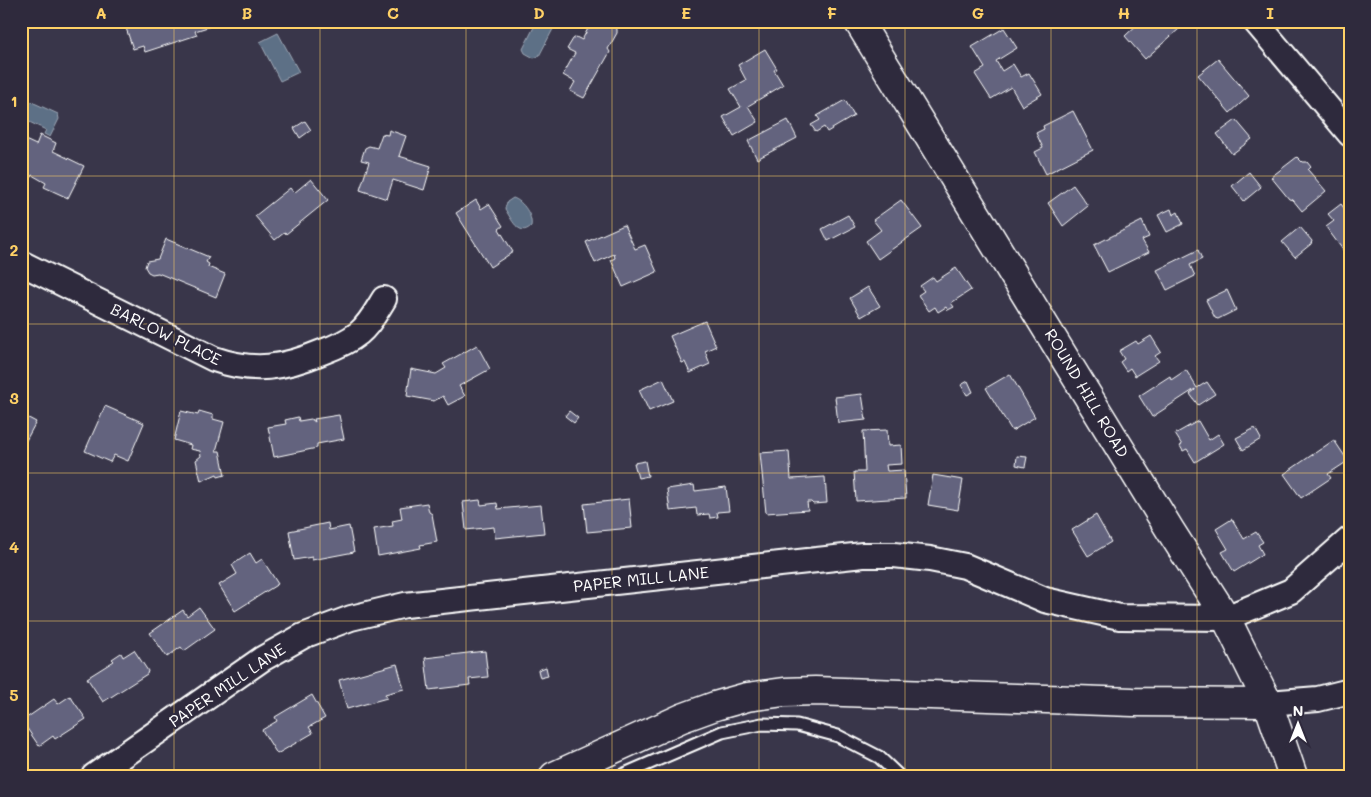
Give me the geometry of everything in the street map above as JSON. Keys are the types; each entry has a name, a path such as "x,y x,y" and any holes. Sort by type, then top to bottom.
{"main road":[{"name":"ROUND HILL ROAD","path":"858,21 1226,618 1268,703 1293,776"},
{"path":"554,776 682,718 747,697 784,692 1133,702 1268,703"}],"street":[{"path":"1255,21 1350,134"},
{"name":"BARLOW PLACE","path":"21,263 214,359 240,367 265,368 282,366 298,362 347,342 361,332 384,299"},
{"path":"1226,618 1291,591 1350,539"},
{"name":"PAPER MILL LANE","path":"94,776 262,659 303,636 351,618 405,604 863,554 930,559 965,566 1045,600 1120,618 1226,618"},
{"path":"1268,703 1318,699 1350,691"}],"lane":[{"path":"620,776 722,732 762,724 796,724 838,736 879,757 900,776"}],"water":[{"path":"537,21 551,21 550,24 553,29 539,56 534,58 525,53 523,49"},
{"path":"278,33 299,72 280,81 260,42"},
{"path":"23,98 58,114 59,119 50,137 44,134 46,130 21,118 21,102"},
{"path":"513,198 524,206 529,214 531,226 527,229 519,228 505,209 507,202"}],"building":[{"path":"135,21 212,21 214,25 195,31 197,35 145,52 143,46 133,49 125,25"},
{"path":"592,21 602,21 617,29 617,33 608,49 610,52 584,98 570,91 575,82 563,75 575,53 567,49 576,37 582,40"},
{"path":"1141,21 1172,21 1179,29 1145,59 1125,36"},
{"path":"1004,28 1017,48 996,61 1002,71 1013,64 1021,77 1029,73 1042,94 1022,106 1011,87 991,99 975,74 985,68 972,47"},
{"path":"765,49 777,69 774,70 783,85 748,106 758,122 734,136 723,117 741,107 730,89 746,80 738,65"},
{"path":"1218,59 1249,96 1230,113 1198,75"},
{"path":"845,100 854,116 827,132 824,127 816,132 811,125 820,120 817,116"},
{"path":"1073,111 1093,150 1046,174 1035,152 1043,148 1036,133 1044,129 1043,126"},
{"path":"788,120 797,138 757,159 748,141"},
{"path":"1236,120 1252,139 1232,154 1217,134"},
{"path":"305,121 311,130 300,138 294,128"},
{"path":"389,130 406,136 399,156 431,166 424,190 393,180 387,199 360,190 369,162 361,160 365,148 369,146 377,148 382,134 388,135"},
{"path":"40,135 56,143 53,151 84,166 68,198 44,187 46,183 32,175 30,179 21,175 21,138 36,145"},
{"path":"1297,157 1302,162 1307,162 1311,167 1308,170 1326,191 1302,211 1293,200 1289,199 1271,177"},
{"path":"1249,172 1261,187 1244,201 1232,186"},
{"path":"311,179 328,200 286,234 285,232 275,240 255,216 290,188 294,193"},
{"path":"1073,185 1088,206 1063,226 1048,203"},
{"path":"476,200 481,209 489,204 503,226 499,229 513,252 490,267 456,213"},
{"path":"901,200 922,228 878,259 866,241 881,230 873,220"},
{"path":"1341,204 1350,216 1350,251 1346,254 1326,227 1334,221 1328,214"},
{"path":"1171,209 1173,215 1178,212 1183,224 1167,232 1158,215"},
{"path":"848,215 855,227 828,241 822,229"},
{"path":"1142,221 1149,237 1142,240 1149,252 1108,272 1094,245"},
{"path":"624,225 635,249 645,245 657,272 623,287 611,260 615,258 614,254 595,263 586,242"},
{"path":"1300,227 1312,241 1295,257 1282,242"},
{"path":"166,239 209,257 206,262 209,264 208,267 225,274 216,297 158,273 152,274 148,272 145,267 147,261 158,259"},
{"path":"1198,250 1202,259 1190,265 1195,276 1167,290 1157,270"},
{"path":"956,268 971,290 951,303 954,307 948,310 946,307 938,312 935,307 929,311 918,295 924,291 920,286 933,277 936,281"},
{"path":"868,287 880,306 861,317 850,298"},
{"path":"1227,290 1236,310 1218,319 1215,318 1206,300"},
{"path":"705,321 716,346 705,351 710,364 690,373 685,362 682,363 670,336"},
{"path":"1151,336 1161,352 1155,356 1159,361 1135,376 1130,368 1126,371 1120,362 1124,359 1119,351 1136,341 1138,344"},
{"path":"477,345 490,369 459,386 465,396 448,405 443,396 434,401 407,396 411,369 436,374 446,368 443,364"},
{"path":"1186,370 1197,388 1207,382 1215,394 1198,405 1190,394 1195,389 1152,417 1139,396 1170,376 1171,380"},
{"path":"1010,374 1035,417 1012,431 986,388"},
{"path":"663,379 673,401 649,411 639,390"},
{"path":"968,381 973,392 967,395 961,385"},
{"path":"862,394 866,420 838,423 835,397"},
{"path":"105,406 144,423 128,461 114,455 110,462 85,451"},
{"path":"181,411 198,415 199,411 213,415 213,419 224,422 216,451 220,451 225,475 218,477 217,474 201,481 196,460 201,456 200,451 190,449 191,445 174,440"},
{"path":"569,411 578,418 574,423 565,416"},
{"path":"21,414 36,422 23,446 21,445"},
{"path":"339,415 344,439 317,444 317,448 274,457 268,427 286,424 285,420 298,417 299,421 311,419 315,422 314,419"},
{"path":"1198,421 1209,440 1218,434 1224,444 1195,462 1187,449 1183,451 1180,446 1182,445 1175,434"},
{"path":"1255,428 1261,439 1243,450 1236,438"},
{"path":"887,430 888,446 901,445 902,464 886,465 887,471 904,470 906,498 856,501 854,472 865,472 863,431"},
{"path":"1334,440 1348,461 1328,474 1331,478 1301,498 1284,474"},
{"path":"789,451 791,479 825,477 827,503 813,504 807,502 808,510 766,513 760,453"},
{"path":"1017,456 1027,457 1025,467 1016,465"},
{"path":"645,461 648,476 638,478 634,463"},
{"path":"933,475 963,480 958,510 928,505"},
{"path":"694,485 695,491 726,487 729,511 717,512 718,517 710,518 709,514 697,515 696,508 670,511 667,489"},
{"path":"629,499 632,528 587,532 584,504"},
{"path":"480,500 481,505 497,503 498,509 541,505 544,533 495,538 494,527 466,530 463,502"},
{"path":"427,503 429,512 432,514 437,542 420,545 421,548 378,556 374,529 393,526 392,521 402,519 400,507"},
{"path":"1096,515 1111,542 1088,556 1072,530"},
{"path":"1232,519 1244,539 1256,532 1263,542 1258,545 1263,554 1234,572 1222,552 1228,549 1216,529"},
{"path":"328,523 329,530 349,526 354,552 312,560 312,557 294,560 289,531"},
{"path":"250,553 256,563 262,559 278,584 235,611 219,585 237,574 232,565"},
{"path":"199,607 215,629 184,651 181,647 167,657 150,633 183,610 187,616"},
{"path":"134,650 148,671 147,674 103,702 87,678 114,661 112,659 121,653 123,657"},
{"path":"485,651 488,677 469,679 470,685 429,690 425,658"},
{"path":"397,664 404,689 385,694 387,698 347,709 339,680"},
{"path":"546,667 548,676 540,678 538,670"},
{"path":"312,695 325,718 309,727 313,733 277,754 262,730 277,721 275,717"},
{"path":"70,696 86,719 55,739 53,736 39,746 22,721 54,699 58,704"}]}
